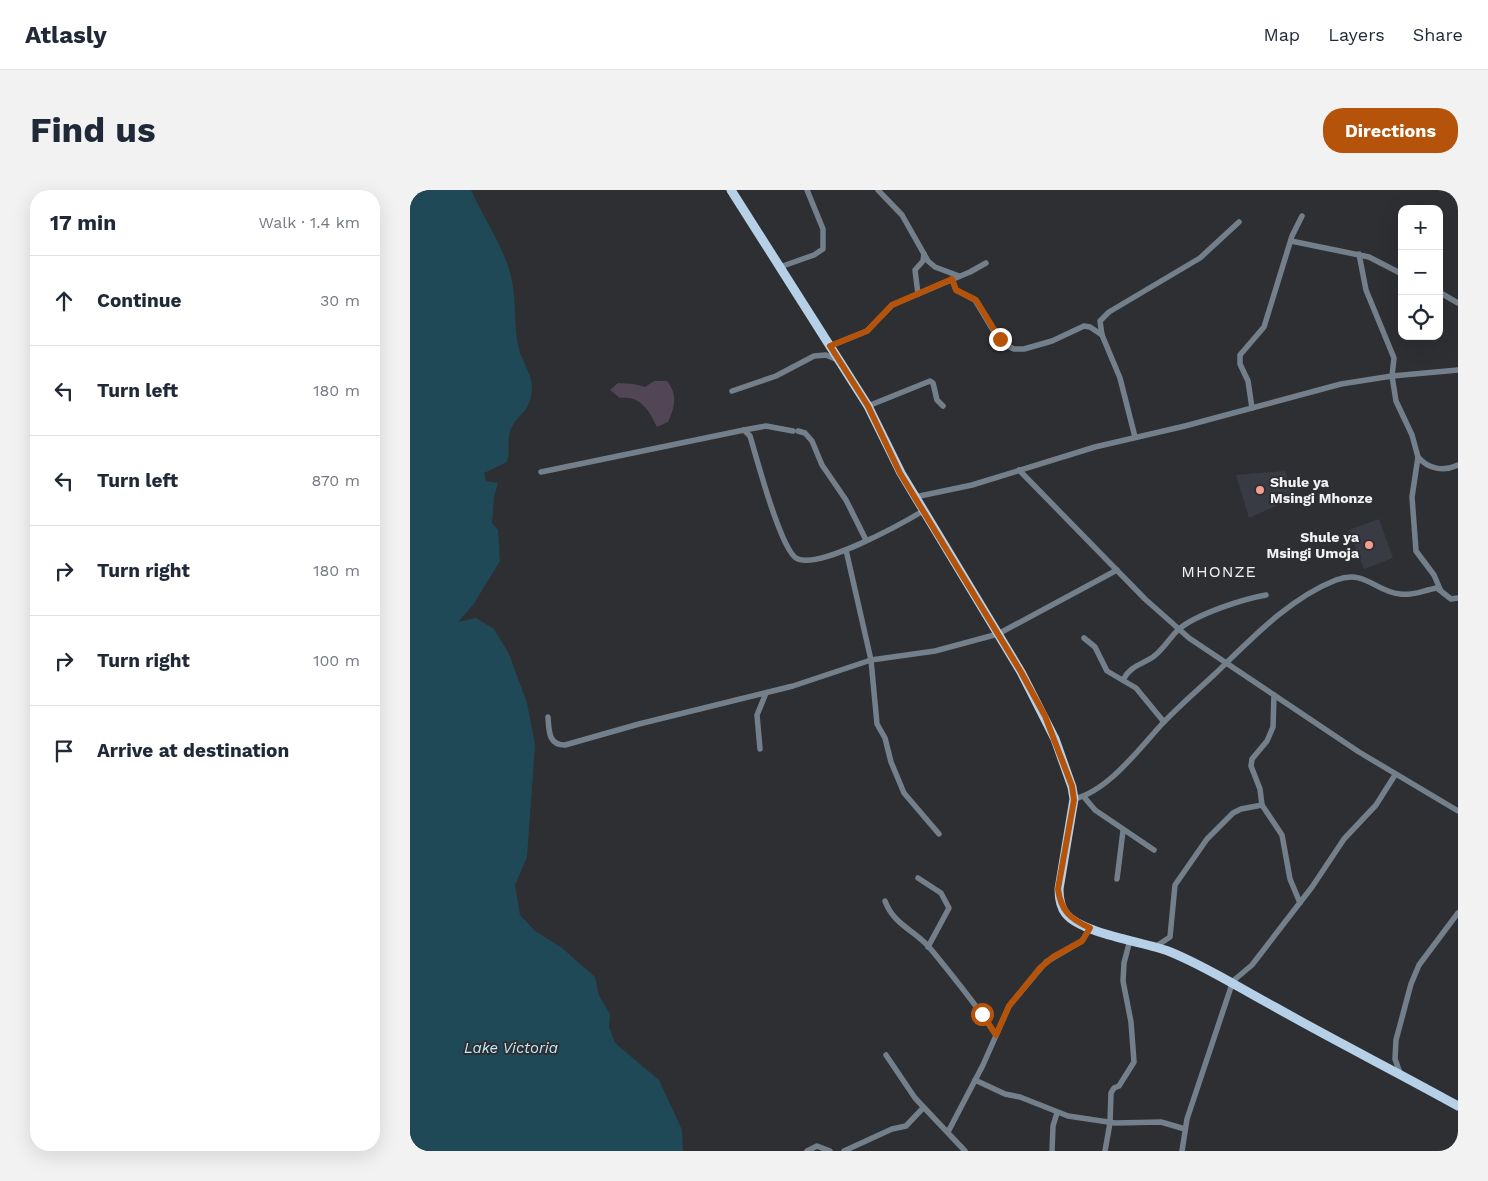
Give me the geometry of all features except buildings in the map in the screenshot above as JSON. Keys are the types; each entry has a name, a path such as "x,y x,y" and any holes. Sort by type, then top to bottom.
{"main road":[{"path":"731,190 868,406 892,457 1045,716 1072,786 1079,798 1058,889 1065,913 1074,921 1090,928 1190,961 1233,982 1274,1007 1458,1106"}],"street":[{"path":"780,267 814,255 823,249 823,229 807,190"},
{"path":"878,190 902,215 924,254 934,267 960,277"},
{"path":"1252,408 1248,381 1240,364 1240,355 1264,326 1291,241 1302,216"},
{"path":"1134,437 1120,378 1102,334 1100,321 1109,312 1200,258 1239,222"},
{"path":"1291,241 1359,254 1378,261 1398,272"},
{"path":"918,294 915,270 923,261 924,254"},
{"path":"1359,254 1366,290 1394,358 1392,376 1396,401 1412,435 1418,458 1412,498 1414,542 1419,559 1434,575 1440,589 1451,599 1458,598"},
{"path":"830,346 867,331 892,305 960,277 986,263"},
{"path":"952,279 956,290 976,300 1000,339 1014,349 1024,349 1052,341 1084,326 1090,327 1102,334"},
{"path":"1443,294 1458,302"},
{"path":"732,391 776,376 814,356 826,355 840,361"},
{"path":"915,497 972,485 1134,437 1333,386 1392,376 1458,370"},
{"path":"868,406 930,381 933,383 939,402 943,406"},
{"path":"540,472 766,426 796,431 805,433 812,441 822,465 846,500 866,540"},
{"path":"744,430 750,436 782,536 792,554 799,559 806,560 846,550 883,534 923,511"},
{"path":"1418,458 1436,469 1458,465"},
{"path":"1019,470 1117,570 1179,629 1225,664 1396,775 1458,811"},
{"path":"846,550 871,660 876,697 876,718 888,744 904,793 939,834"},
{"path":"548,717 550,738 556,743 565,745 639,724 820,678 871,660 935,651 998,634 1117,570"},
{"path":"1154,850 1123,831 1079,798 1126,766 1164,722 1225,664 1277,617 1311,593 1336,580 1353,577 1364,578 1398,594 1408,595 1440,589"},
{"path":"1123,680 1130,669 1153,657 1179,629 1205,614 1266,595"},
{"path":"1084,638 1094,647 1107,671 1141,693 1164,722"},
{"path":"760,748 757,716 766,692"},
{"path":"1274,695 1273,727 1266,741 1252,759 1250,766 1260,789 1262,805 1282,835 1290,879 1300,903"},
{"path":"1182,1151 1185,1129 1217,1024 1233,982 1252,965 1300,903 1340,843 1376,805 1396,775"},
{"path":"1155,948 1168,938 1171,933 1175,885 1207,839 1228,818 1241,809 1262,805"},
{"path":"1116,879 1123,831"},
{"path":"918,878 941,893 949,908 928,947"},
{"path":"885,901 894,918 928,947 979,1009 996,1035"},
{"path":"1400,1074 1395,1059 1396,1040 1411,984 1428,952 1458,913"},
{"path":"948,1132 975,1080 1009,1006 1040,968 1053,957 1082,941 1090,928"},
{"path":"1105,1151 1110,1122 1111,1093 1114,1088 1120,1086 1134,1062 1131,1022 1123,981 1124,963 1130,940"},
{"path":"886,1055 922,1108 965,1151"},
{"path":"975,1080 1005,1094 1020,1097 1057,1113 1110,1122 1162,1122 1185,1129"},
{"path":"844,1151 892,1129 906,1126 922,1108"},
{"path":"1052,1151 1053,1126 1057,1113"},
{"path":"807,1151 816,1146 830,1151"}],"shaded area":[{"path":"654,381 667,381 674,396 674,406 668,422 657,427 643,405 634,399 620,398 610,390 618,383 645,387"},
{"path":"1285,471 1293,498 1249,518 1236,475"},
{"path":"1379,519 1393,558 1364,569 1349,530"}],"water":[{"name":"Lake Victoria","path":"410,190 471,190 508,267 513,286 517,340 520,354 532,384 529,404 510,432 507,462 484,473 486,481 498,483 494,497 492,523 498,530 500,561 473,605 458,622 476,618 494,629 509,654 527,703 535,745 527,857 515,885 520,915 535,931 562,948 595,977 599,996 610,1014 609,1027 615,1043 659,1080 682,1130 683,1151 410,1151"}],"place":[{"name":"Shule ya Msingi Mhonze","path":"1260,490"},
{"name":"Shule ya Msingi Umoja","path":"1369,545"}],"district":[{"name":"MHONZE","path":"1219,571"}],"route":[{"path":"982,1014 996,1035 1007,1009 1030,983 1040,968 1053,957 1075,946 1086,938 1088,934 1090,928 1074,921 1065,913 1058,889 1073,810 1072,786 1045,716 1021,672 900,473 868,406 830,346 867,331 875,325 892,305 952,279 956,290 976,300 985,318 1000,339"}]}
